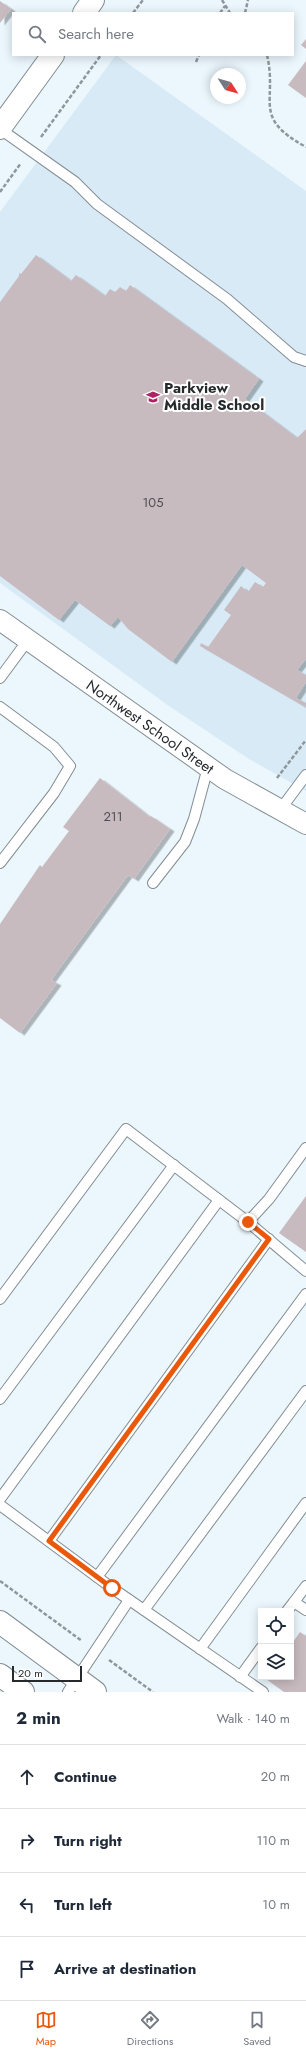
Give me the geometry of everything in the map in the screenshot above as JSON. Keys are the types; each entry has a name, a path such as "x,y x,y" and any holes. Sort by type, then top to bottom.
{"main road":[{"path":"85,12 93,0"},
{"path":"0,129 52,56"},
{"path":"0,1622 73,1685 95,1692"},
{"path":"0,1675 23,1692"}],"street":[{"name":"Northwest School Street","path":"0,620 225,779 306,824"}],"lane":[{"path":"0,129 75,182 97,204 227,299 294,357 306,361"},
{"path":"0,678 28,640"},
{"path":"0,707 54,747 70,766 54,793 0,863"},
{"path":"153,883 185,842 194,819 208,767"},
{"path":"280,810 306,775"},
{"path":"0,1299 126,1129 248,1222 306,1271"},
{"path":"248,1222 269,1199 306,1148"},
{"path":"0,1399 174,1165"},
{"path":"0,1499 219,1200"},
{"path":"49,1541 269,1239"},
{"path":"98,1577 306,1294"},
{"path":"144,1610 306,1391"},
{"path":"200,1649 306,1503"},
{"path":"0,1505 129,1600 262,1692"},
{"path":"289,1608 306,1586"},
{"path":"73,1685 129,1600"},
{"path":"294,1602 306,1610"},
{"path":"240,1677 258,1652"}],"path":[{"path":"134,12 143,0"},
{"path":"222,0 229,12"},
{"path":"245,12 248,0"},
{"path":"221,12 225,6"},
{"path":"0,192 100,56"},
{"path":"196,62 199,56"},
{"path":"267,56 270,72 269,108 276,126 289,138 306,147"},
{"path":"277,778 306,740"},
{"path":"0,1581 153,1692"}],"shaded area":[{"name":"Parkview Middle School","path":"115,56 117,56 306,191 306,791 249,759 169,706 0,583 0,212"}],"building":[{"path":"0,1 11,9 0,23"},
{"path":"306,39 306,49 301,45"},
{"path":"306,61 306,98 288,85"},
{"path":"36,255 71,281 76,275 105,296 110,289 115,292 120,287 126,291 130,285 259,379 245,399 297,438 306,429 306,659 297,670 306,675 306,682 296,698 306,703 305,707 200,646 201,643 208,647 231,615 224,610 241,586 248,592 255,582 263,587 266,583 242,565 172,662 128,629 118,617 110,626 75,600 59,620 0,576 0,302 19,276 19,273 21,274"},
{"path":"100,778 150,817 151,816 170,829 134,879 128,875 51,980 57,983 20,1033 0,1018 0,924 40,865 42,867 69,831 63,827"},
{"path":"306,1196 306,1252 279,1233"},
{"path":"300,1632 306,1636 306,1692 284,1692 267,1680 294,1680 294,1641"}],"place":[{"name":"Parkview Middle School","path":"153,397"}],"route":[{"path":"112,1588 49,1541 269,1239 248,1222"}]}
